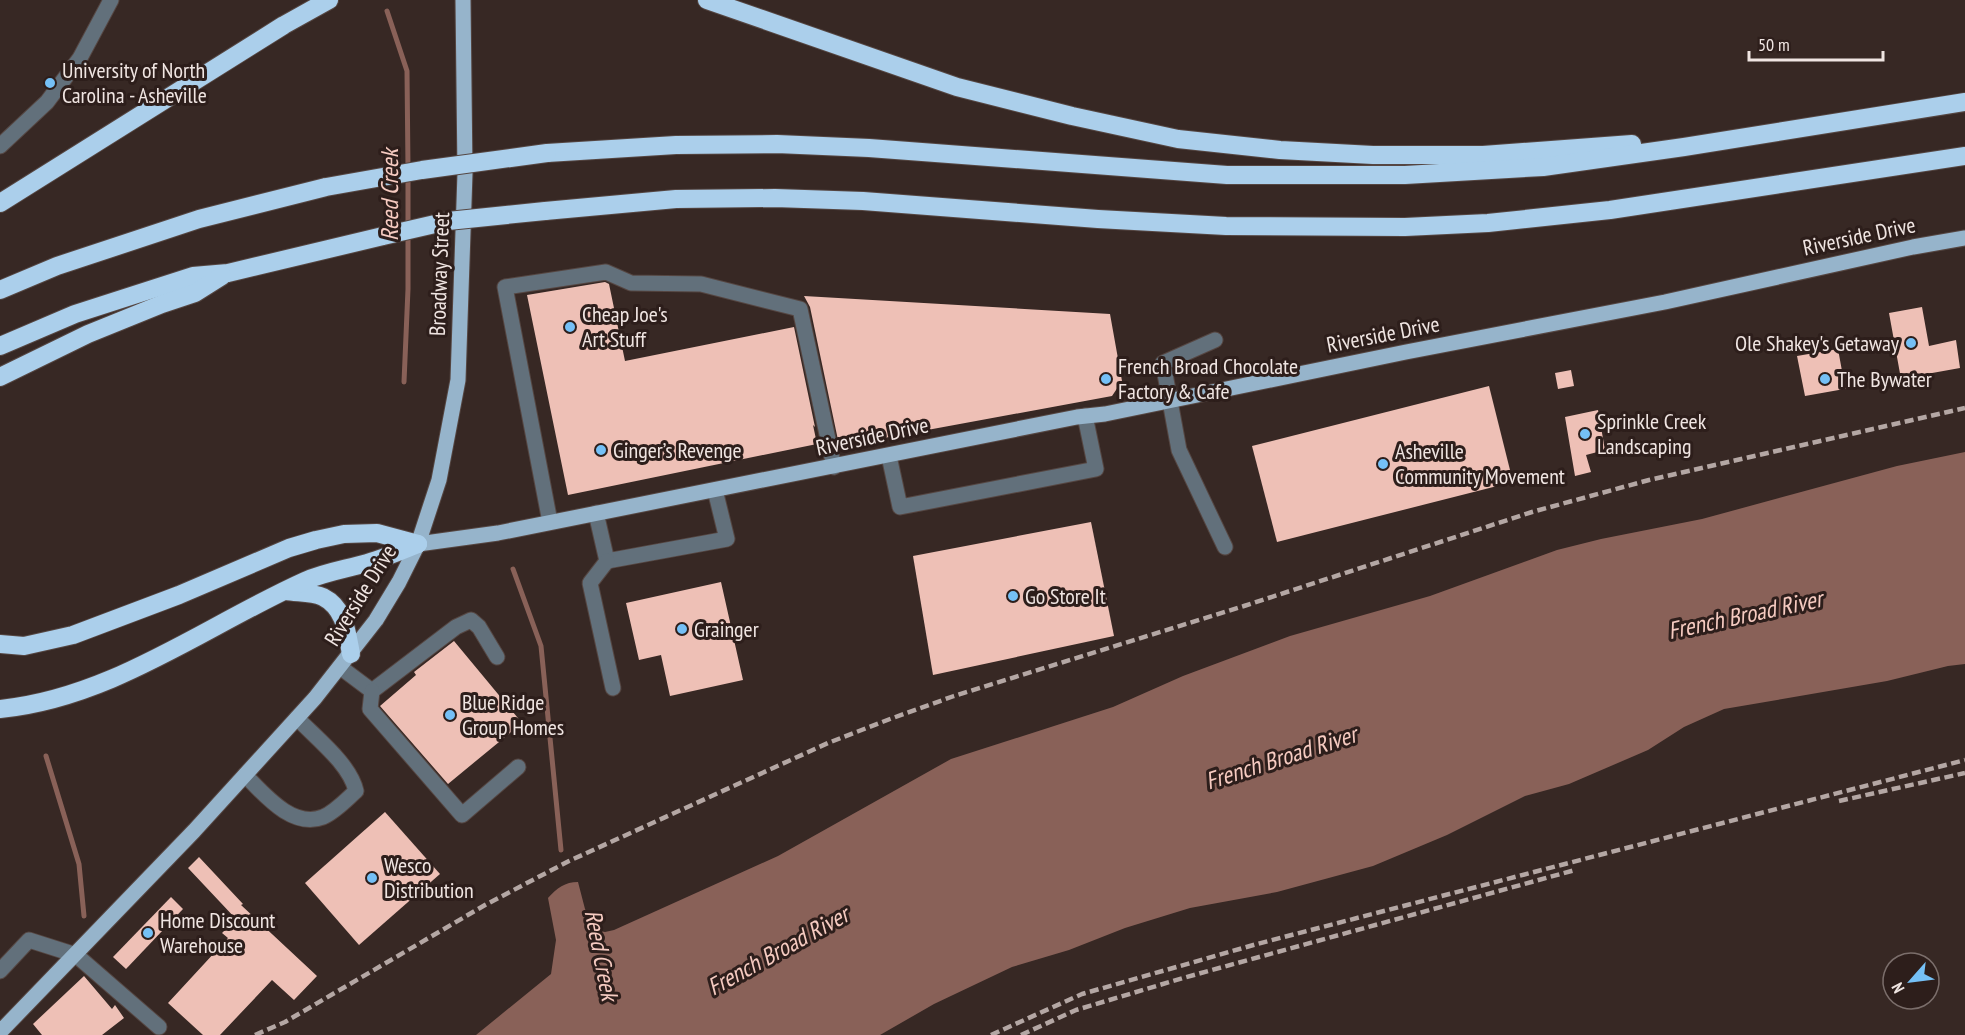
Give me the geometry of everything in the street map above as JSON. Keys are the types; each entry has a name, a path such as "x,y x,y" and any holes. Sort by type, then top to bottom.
{"highway":[{"path":"0,203 284,25 328,0"},
{"path":"707,0 957,87 1072,116 1178,139 1280,150 1373,155 1483,155 1661,141 1684,147"},
{"path":"0,290 57,266 199,219 326,187 422,170 548,153 676,145 777,144 869,148 1227,175 1405,175 1543,168 1965,102"},
{"path":"0,346 75,314 193,276 228,273 448,221 545,211 676,199 775,198 863,201 1098,219 1226,226 1405,227 1488,223 1610,210 1965,156"},
{"path":"0,377 88,334 195,293 228,273"},
{"path":"0,644 24,646 73,635 179,595 289,548 316,540 345,534 377,533 418,544"},
{"path":"0,709 29,706 84,691 307,580 369,563 418,544"},
{"path":"286,591 322,597 336,607 344,618 346,661"}],"main road":[{"name":"Broadway Street","path":"418,544 439,480 458,380 465,173 463,0"},
{"name":"Riverside Drive","path":"0,1032 76,955 245,775 346,661 376,620 418,544 498,533 1169,401 1665,302 1913,247 1965,238"}],"street":[{"path":"0,146 22,127 53,93 80,58 111,0"},
{"path":"550,522 505,286 606,272 631,283 701,284 800,309 834,467"},
{"path":"1215,340 1163,363 1179,450 1225,547"},
{"path":"889,456 900,507 1096,469 1085,416"},
{"path":"613,688 590,583 607,561 727,539 715,490"},
{"path":"596,513 607,561"},
{"path":"497,657 479,627 471,620 456,627 372,691 370,709 462,815 518,767"},
{"path":"346,661 372,691"},
{"path":"245,775 277,807 299,819 322,818 339,807 356,791 346,768 297,718"},
{"path":"0,971 29,940 76,955 159,1027"}],"water":[{"name":"French Broad River","path":"1965,452 1965,664 1887,681 1724,709 1684,727 1648,750 1569,784 1525,796 1447,835 1373,866 1277,892 1190,908 1125,928 1069,950 1012,967 934,1004 880,1035 476,1035 551,974 556,940 548,898 565,884 578,882 585,909 595,930 605,932 614,930 778,856 951,759 1113,707 1183,676 1290,636 1430,596 1557,550 1702,519 1897,466"}],"building":[{"path":"605,282 609,284 625,361 794,327 817,444 568,495 527,295"},
{"path":"804,296 1110,314 1122,381 1112,396 846,445 838,440 810,307"},
{"name":"Ole Shakey's Getaway","path":"1922,307 1929,346 1956,340 1960,368 1921,375 1922,380 1906,383 1901,379 1889,313"},
{"name":"The Bywater","path":"1838,349 1842,371 1846,370 1850,388 1805,396 1797,356"},
{"path":"1571,370 1574,386 1558,389 1555,373"},
{"name":"Asheville Community Movement","path":"1489,386 1513,482 1277,542 1252,446"},
{"name":"Sprinkle Creek Landscaping","path":"1598,410 1605,450 1586,455 1591,472 1575,476 1565,417"},
{"name":"Go Store It","path":"1091,522 1114,636 933,675 913,556"},
{"name":"Grainger","path":"721,582 743,680 670,696 661,655 639,660 626,603"},
{"name":"Blue Ridge Group Homes","path":"454,641 522,723 448,784 380,706 416,675 414,672"},
{"name":"Wesco Distribution","path":"385,812 440,874 359,945 305,883"},
{"path":"199,857 243,904 241,905 317,976 294,1000 272,980 220,1035 203,1035 168,1003 228,938 222,933 236,919 188,868"},
{"name":"Home Discount Warehouse","path":"171,897 183,909 126,969 113,957"},
{"path":"84,976 112,1009 115,1005 124,1018 102,1035 42,1035 33,1024"}],"waterway":[{"name":"Reed Creek","path":"387,11 407,71 408,168"},
{"name":"Reed Creek","path":"404,382 408,289 408,177"},
{"name":"Reed Creek","path":"513,569 541,646 561,850"},
{"path":"46,756 79,864 84,916"}],"railway":[{"path":"255,1035 285,1022 485,905 569,861 828,743 890,719 954,696 1244,606 1532,512 1649,480 1965,408"},
{"path":"991,1035 1082,994 1257,944 1965,760"},
{"path":"1839,801 1965,773"},
{"path":"1021,1035 1076,1010 1183,978 1575,870"}],"place":[{"name":"University of North Carolina - Asheville","path":"50,83"},
{"name":"Cheap Joe's Art Stuff","path":"570,327"},
{"name":"Ole Shakey's Getaway","path":"1911,343"},
{"name":"French Broad Chocolate Factory & Cafe","path":"1106,379"},
{"name":"The Bywater","path":"1825,379"},
{"name":"Sprinkle Creek Landscaping","path":"1585,434"},
{"name":"Ginger’s Revenge","path":"601,450"},
{"name":"Asheville Community Movement","path":"1383,464"},
{"name":"Go Store It","path":"1013,596"},
{"name":"Grainger","path":"682,629"},
{"name":"Blue Ridge Group Homes","path":"450,715"},
{"name":"Wesco Distribution","path":"372,878"},
{"name":"Home Discount Warehouse","path":"148,933"}]}
